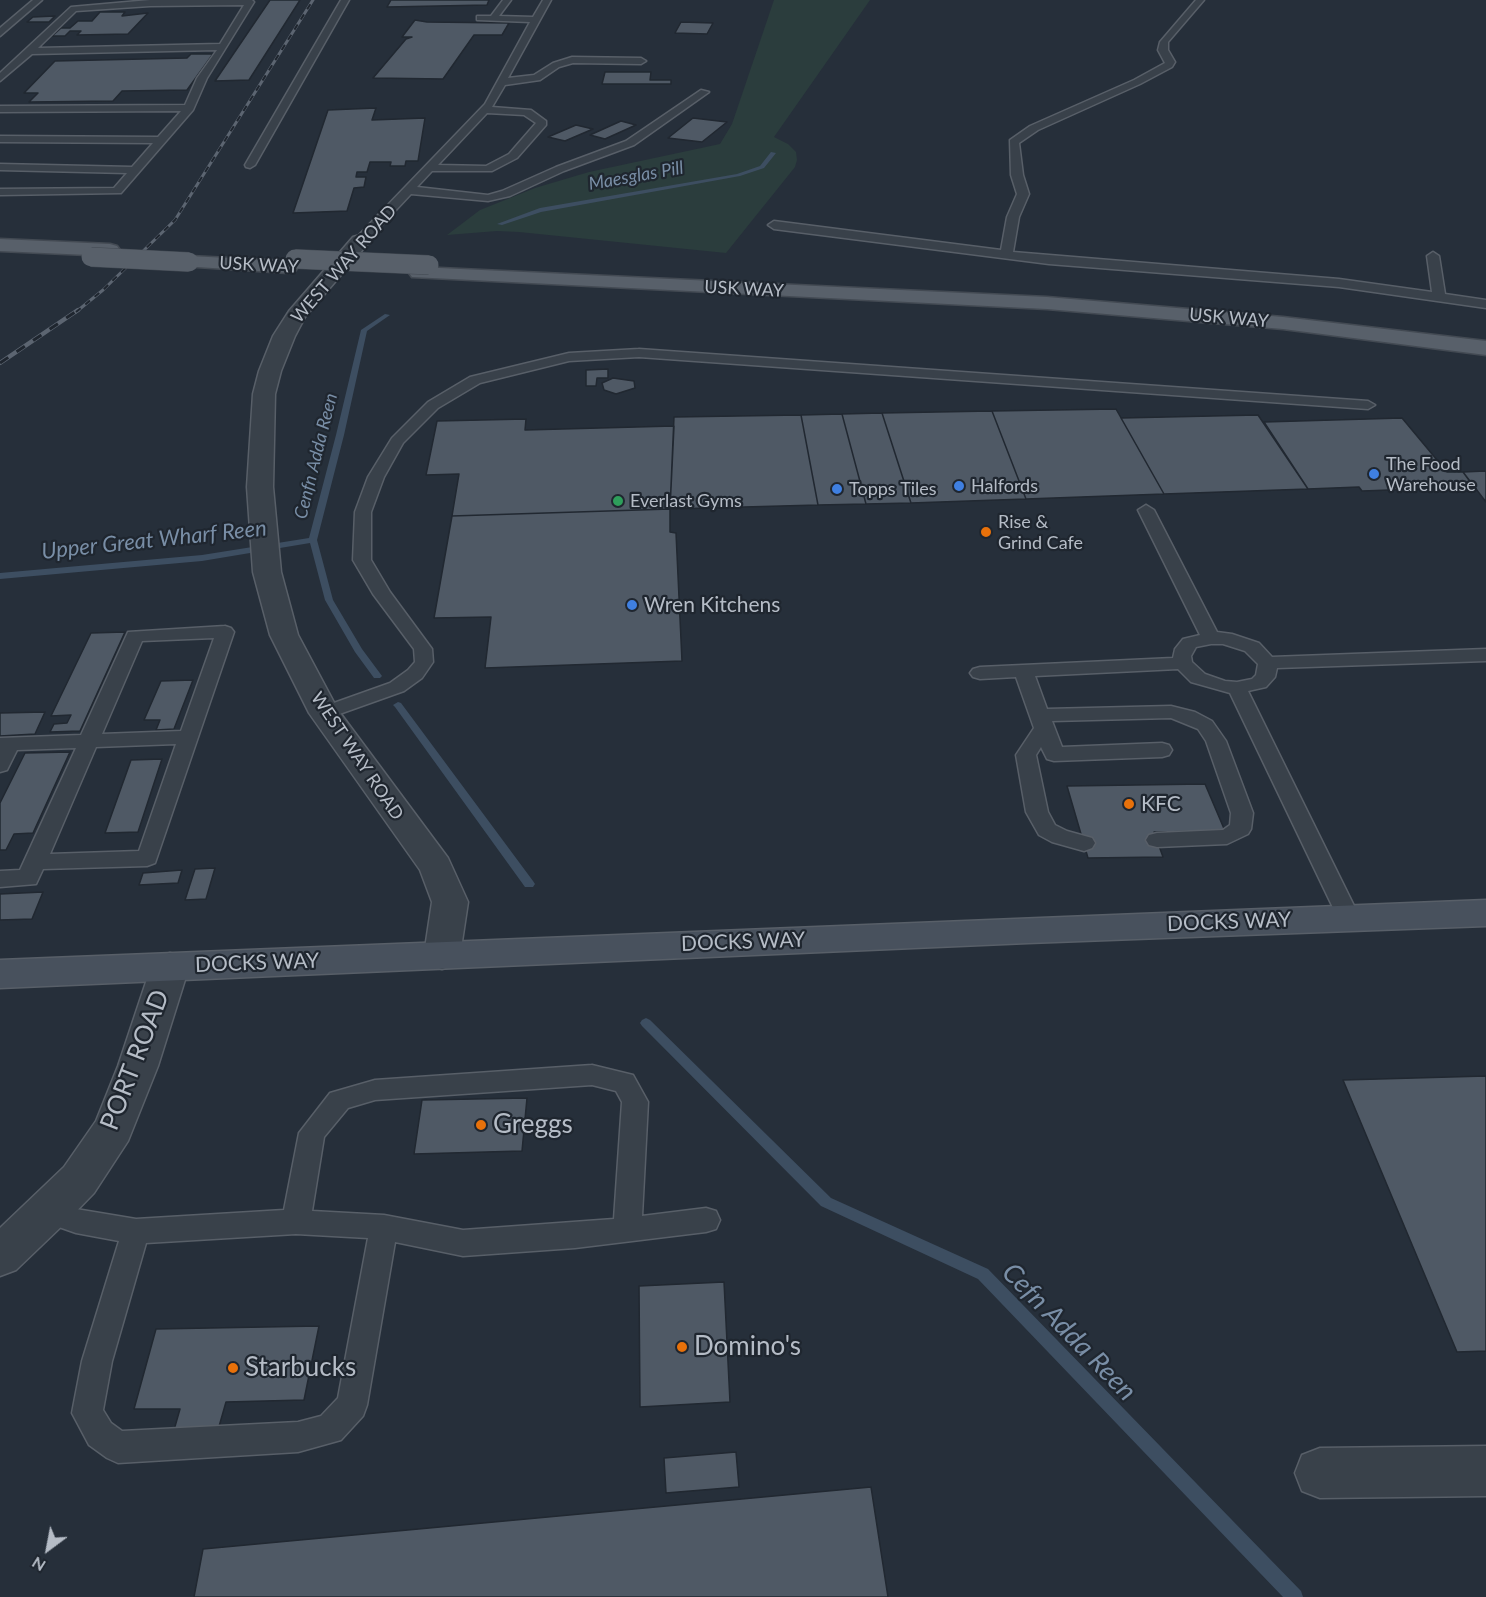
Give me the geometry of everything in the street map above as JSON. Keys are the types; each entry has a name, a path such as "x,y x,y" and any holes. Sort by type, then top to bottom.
{"main road":[{"name":"USK WAY","path":"0,245 100,254"},
{"name":"USK WAY","path":"0,253 100,254 1177,299 1288,308 1486,334"},
{"name":"USK WAY","path":"424,269 1047,303 1283,322 1486,348"}],"street":[{"name":"WEST WAY ROAD","path":"360,241 296,315 277,353 264,394 260,487 267,572 285,635 324,713 436,867 450,902 442,956"},
{"name":"DOCKS WAY","path":"0,974 1016,930 1486,913"},
{"name":"PORT ROAD","path":"0,1256 79,1180 113,1129 138,1066 170,967"},
{"path":"1320,1473 1486,1471"}],"lane":[{"path":"0,33 38,0"},
{"path":"250,165 345,0"},
{"path":"493,19 507,0"},
{"name":"WEST WAY ROAD","path":"360,241 486,110 548,0"},
{"path":"1006,255 1013,217 1023,194 1017,175 1014,142 1034,128 1137,82 1169,65 1170,62 1163,50 1164,42 1200,0"},
{"path":"0,78 74,9 150,3 250,2 224,47 202,78 189,108 117,191 0,192"},
{"path":"480,18 536,20"},
{"path":"30,51 224,47"},
{"path":"502,82 537,78 556,65 572,60 641,61"},
{"path":"410,190 488,198 506,194 630,143 704,92"},
{"path":"0,109 189,108"},
{"path":"430,168 488,169 513,156 542,123 527,112 486,110"},
{"path":"0,138 161,140"},
{"path":"0,167 135,170"},
{"path":"774,225 1049,260 1339,283 1486,304"},
{"path":"1433,256 1438,296"},
{"path":"324,713 397,687 415,674 424,662 423,649 382,594 362,560 363,512 376,477 397,441 433,405 475,381 569,357 639,353 1368,405"},
{"path":"1146,510 1211,638"},
{"path":"0,879 28,878 35,862 88,741 135,636 225,632 147,858 35,862"},
{"path":"1211,638 1225,638 1252,647 1267,663 1268,670 1259,682 1237,688 1223,687 1204,681 1189,671 1183,663 1182,656 1184,649 1190,643 1211,638"},
{"path":"1267,663 1486,655"},
{"path":"980,673 1183,663"},
{"path":"1024,672 1053,754 1162,750"},
{"path":"1237,688 1349,918"},
{"path":"1043,721 1171,712 1188,716 1205,725 1216,741 1242,813 1240,829 1227,837 1157,840"},
{"path":"1043,721 1026,755 1037,812 1047,830 1060,837 1084,843"},
{"path":"0,765 5,744 189,737"},
{"path":"296,1222 312,1133 339,1100 375,1090 592,1075 624,1082 635,1102 627,1229"},
{"path":"49,1211 76,1221 136,1230 296,1222 384,1227 463,1243 575,1236 706,1220"},
{"path":"136,1230 97,1361 87,1413 100,1434 118,1447 298,1437 330,1429 352,1405 384,1227"}],"shaded area":[{"path":"774,0 870,0 774,137 788,144 796,152 795,167 726,253 519,232 497,231 447,235 480,210 535,188 589,172 720,144 732,124"}],"building":[{"path":"270,0 300,0 249,80 215,81"},
{"path":"391,0 489,0 487,5 387,7"},
{"path":"100,12 125,12 122,16 148,13 128,34 77,35 81,31 70,31 65,36 52,36 61,28 70,28 78,21 92,21"},
{"path":"55,16 49,22 27,22 33,17"},
{"path":"415,20 509,23 502,35 474,35 443,79 373,78 406,39 412,37 402,37"},
{"path":"681,22 713,23 707,34 675,33"},
{"path":"191,54 213,54 187,90 122,91 113,101 29,102 38,93 24,93 55,61 187,58"},
{"path":"605,72 651,72 650,80 671,80 671,84 602,84"},
{"path":"376,108 372,120 425,118 418,161 406,161 405,166 390,166 391,162 370,162 367,172 357,172 356,177 366,177 364,187 354,188 347,211 293,213 328,110"},
{"path":"693,118 727,122 702,142 668,138"},
{"path":"621,121 636,125 605,139 590,135"},
{"path":"576,125 593,129 565,141 548,137"},
{"path":"608,369 608,378 597,378 596,386 586,386 586,370"},
{"path":"613,378 634,381 635,388 616,394 604,390 602,383"},
{"path":"1116,409 1164,494 1026,499 992,411"},
{"path":"992,411 1026,499 911,503 882,413"},
{"path":"882,413 911,503 866,504 842,414"},
{"path":"842,414 866,504 818,505 801,415"},
{"path":"801,415 818,505 670,509 674,417"},
{"path":"1258,415 1308,489 1164,494 1121,418"},
{"path":"1402,418 1447,472 1463,472 1474,487 1362,491 1359,487 1308,489 1264,422"},
{"path":"526,419 525,430 674,426 670,509 452,516 459,474 426,475 437,421"},
{"path":"1463,472 1486,472 1486,502"},
{"path":"670,509 670,532 676,533 682,661 485,668 491,617 434,618 452,516"},
{"path":"125,632 80,731 50,732 54,724 67,723 71,715 51,716 91,633"},
{"path":"193,680 174,729 156,730 160,720 144,720 161,681"},
{"path":"45,712 35,734 0,736 0,713"},
{"path":"70,752 33,833 14,834 6,850 0,850 0,803 25,753"},
{"path":"162,759 138,832 105,833 131,760"},
{"path":"1205,784 1225,831 1154,832 1163,857 1088,858 1067,786"},
{"path":"215,868 206,899 185,900 195,869"},
{"path":"182,870 178,883 139,885 143,873"},
{"path":"43,892 32,919 0,920 0,894"},
{"path":"1486,1076 1486,1351 1457,1352 1343,1080"},
{"path":"527,1098 522,1151 414,1154 422,1100"},
{"path":"724,1282 730,1402 640,1407 639,1286"},
{"path":"319,1326 304,1400 226,1402 218,1430 174,1430 180,1409 134,1409 156,1329"},
{"path":"736,1452 739,1487 666,1493 664,1458"},
{"path":"871,1487 888,1597 194,1597 203,1549"}],"waterway":[{"name":"Maesglas Pill","path":"500,224 540,210 738,175 762,167 773,153"},
{"name":"Cenfn Adda Reen","path":"313,540 364,330 387,315"},
{"name":"Upper Great Wharf Reen","path":"0,576 202,558 313,540"},
{"name":"Cenfn Adda Reen","path":"313,540 329,600 358,650 377,676"},
{"name":"Cenfn Adda Reen","path":"398,705 529,884"},
{"name":"Cefn Adda Reen","path":"646,1023 826,1202 983,1274 1295,1597"}],"railway":[{"path":"76,312 103,290 175,220 313,0"},
{"path":"0,363 78,310"}],"place":[{"name":"The Food Warehouse","path":"1374,474"},
{"name":"Halfords","path":"959,486"},
{"name":"Topps Tiles","path":"837,489"},
{"name":"Everlast Gyms","path":"618,501"},
{"name":"Rise & Grind Cafe","path":"986,532"},
{"name":"Wren Kitchens","path":"632,605"},
{"name":"KFC","path":"1129,804"},
{"name":"Greggs","path":"481,1125"},
{"name":"Domino's","path":"682,1347"},
{"name":"Starbucks","path":"233,1368"}]}
